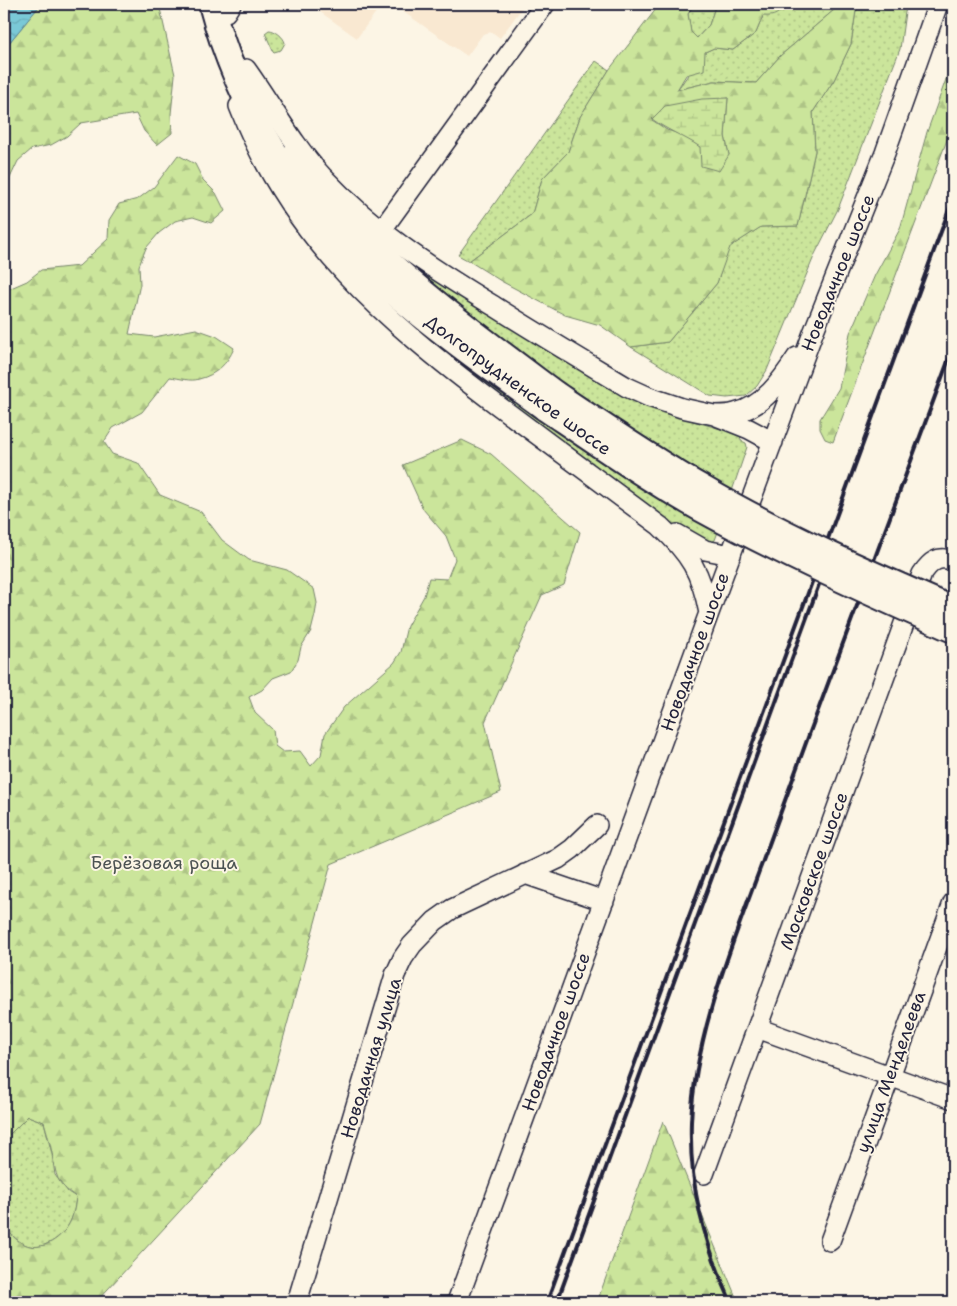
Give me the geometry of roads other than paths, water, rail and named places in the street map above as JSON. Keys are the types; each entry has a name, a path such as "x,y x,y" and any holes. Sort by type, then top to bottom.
{"main road":[{"name":"Долгопрудненское шоссе","path":"222,11 246,69 269,116 290,150 338,212 369,244 414,284 551,401 643,474 699,508 776,548 953,630"},
{"name":"Долгопрудненское шоссе","path":"222,11 236,77 257,122 280,162 324,224 356,257 402,299 445,333 551,401 708,491 785,531 953,609"}],"street":[{"path":"381,231 545,4"},
{"name":"Новодачное шоссе","path":"457,1302 709,612 813,333 885,153 938,4"},
{"path":"222,11 231,85 248,129 265,165 284,197 307,228 354,284 379,309 450,369 660,526 678,542 692,560 709,612"},
{"path":"246,69 298,147 322,176 381,231 442,275 627,387 682,408 714,416 749,429 773,442"},
{"path":"714,416 736,413 753,406 769,394 789,370 813,333"},
{"path":"660,526 705,550 731,555"},
{"name":"Московское шоссе","path":"704,1174 922,574 931,562 938,559 953,561"},
{"name":"Новодачная улица","path":"297,1302 395,976 403,958 412,945 435,921 452,909 558,859 572,849 597,825"},
{"path":"525,874 604,901"},
{"name":"улица Менделеева","path":"830,1241 953,903"},
{"path":"757,1028 953,1099"}],"water":[{"path":"4,4 41,4 4,49"}],"railway":[{"path":"547,1302 953,199"},
{"path":"731,1302 721,1280 706,1236 700,1214 693,1170 691,1122 694,1086 701,1050 710,1013 733,941 953,348"},
{"path":"557,1302 833,546"}],"park label":[{"name":"Берёзовая роща","path":"164,863"}]}
